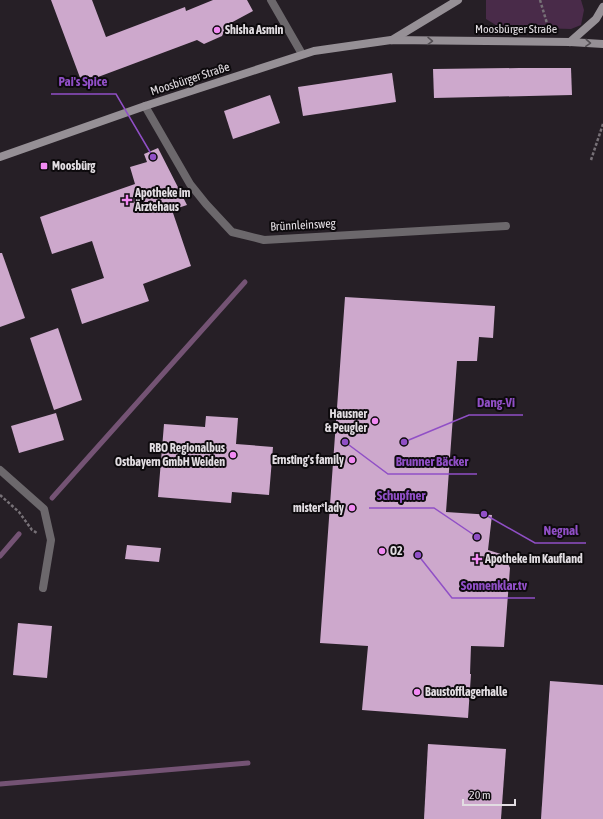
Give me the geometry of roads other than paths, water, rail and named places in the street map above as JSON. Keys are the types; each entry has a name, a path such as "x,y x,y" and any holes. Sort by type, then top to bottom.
{"street":[{"path":"272,0 302,54"},
{"name":"Moosbürger Straße","path":"391,40 458,0"},
{"name":"Moosbürger Straße","path":"570,42 596,19 603,7"},
{"name":"Moosbürger Straße","path":"0,157 145,106 314,51 391,40 570,42 603,44"},
{"name":"Brünnleinsweg","path":"145,106 190,184 232,232 264,240 506,226"},
{"path":"0,470 44,509 51,540 43,588"}],"waterway":[{"path":"52,498 245,282"},
{"path":"0,556 19,534"},
{"path":"0,784 248,763"}],"place":[{"name":"Shisha Asmin","path":"217,30"},
{"name":"Pai's Spice","path":"153,157"},
{"name":"Moosbürg","path":"44,166"},
{"name":"Apotheke im Ärztehaus","path":"127,200"},
{"name":"Hausner & Peugler","path":"375,421"},
{"name":"Brunner Bäcker","path":"345,442"},
{"name":"Dang-Vi","path":"404,442"},
{"name":"RBO Regionalbus Ostbayern GmbH Weiden","path":"233,455"},
{"name":"Ernsting's family","path":"352,460"},
{"name":"mister*lady","path":"352,508"},
{"name":"Negnal","path":"484,514"},
{"name":"Schupfner","path":"477,537"},
{"name":"O2","path":"382,551"},
{"name":"Sonnenklar.tv","path":"418,555"},
{"name":"Apotheke im Kaufland","path":"477,559"},
{"name":"Baustofflagerhalle","path":"417,692"}]}
